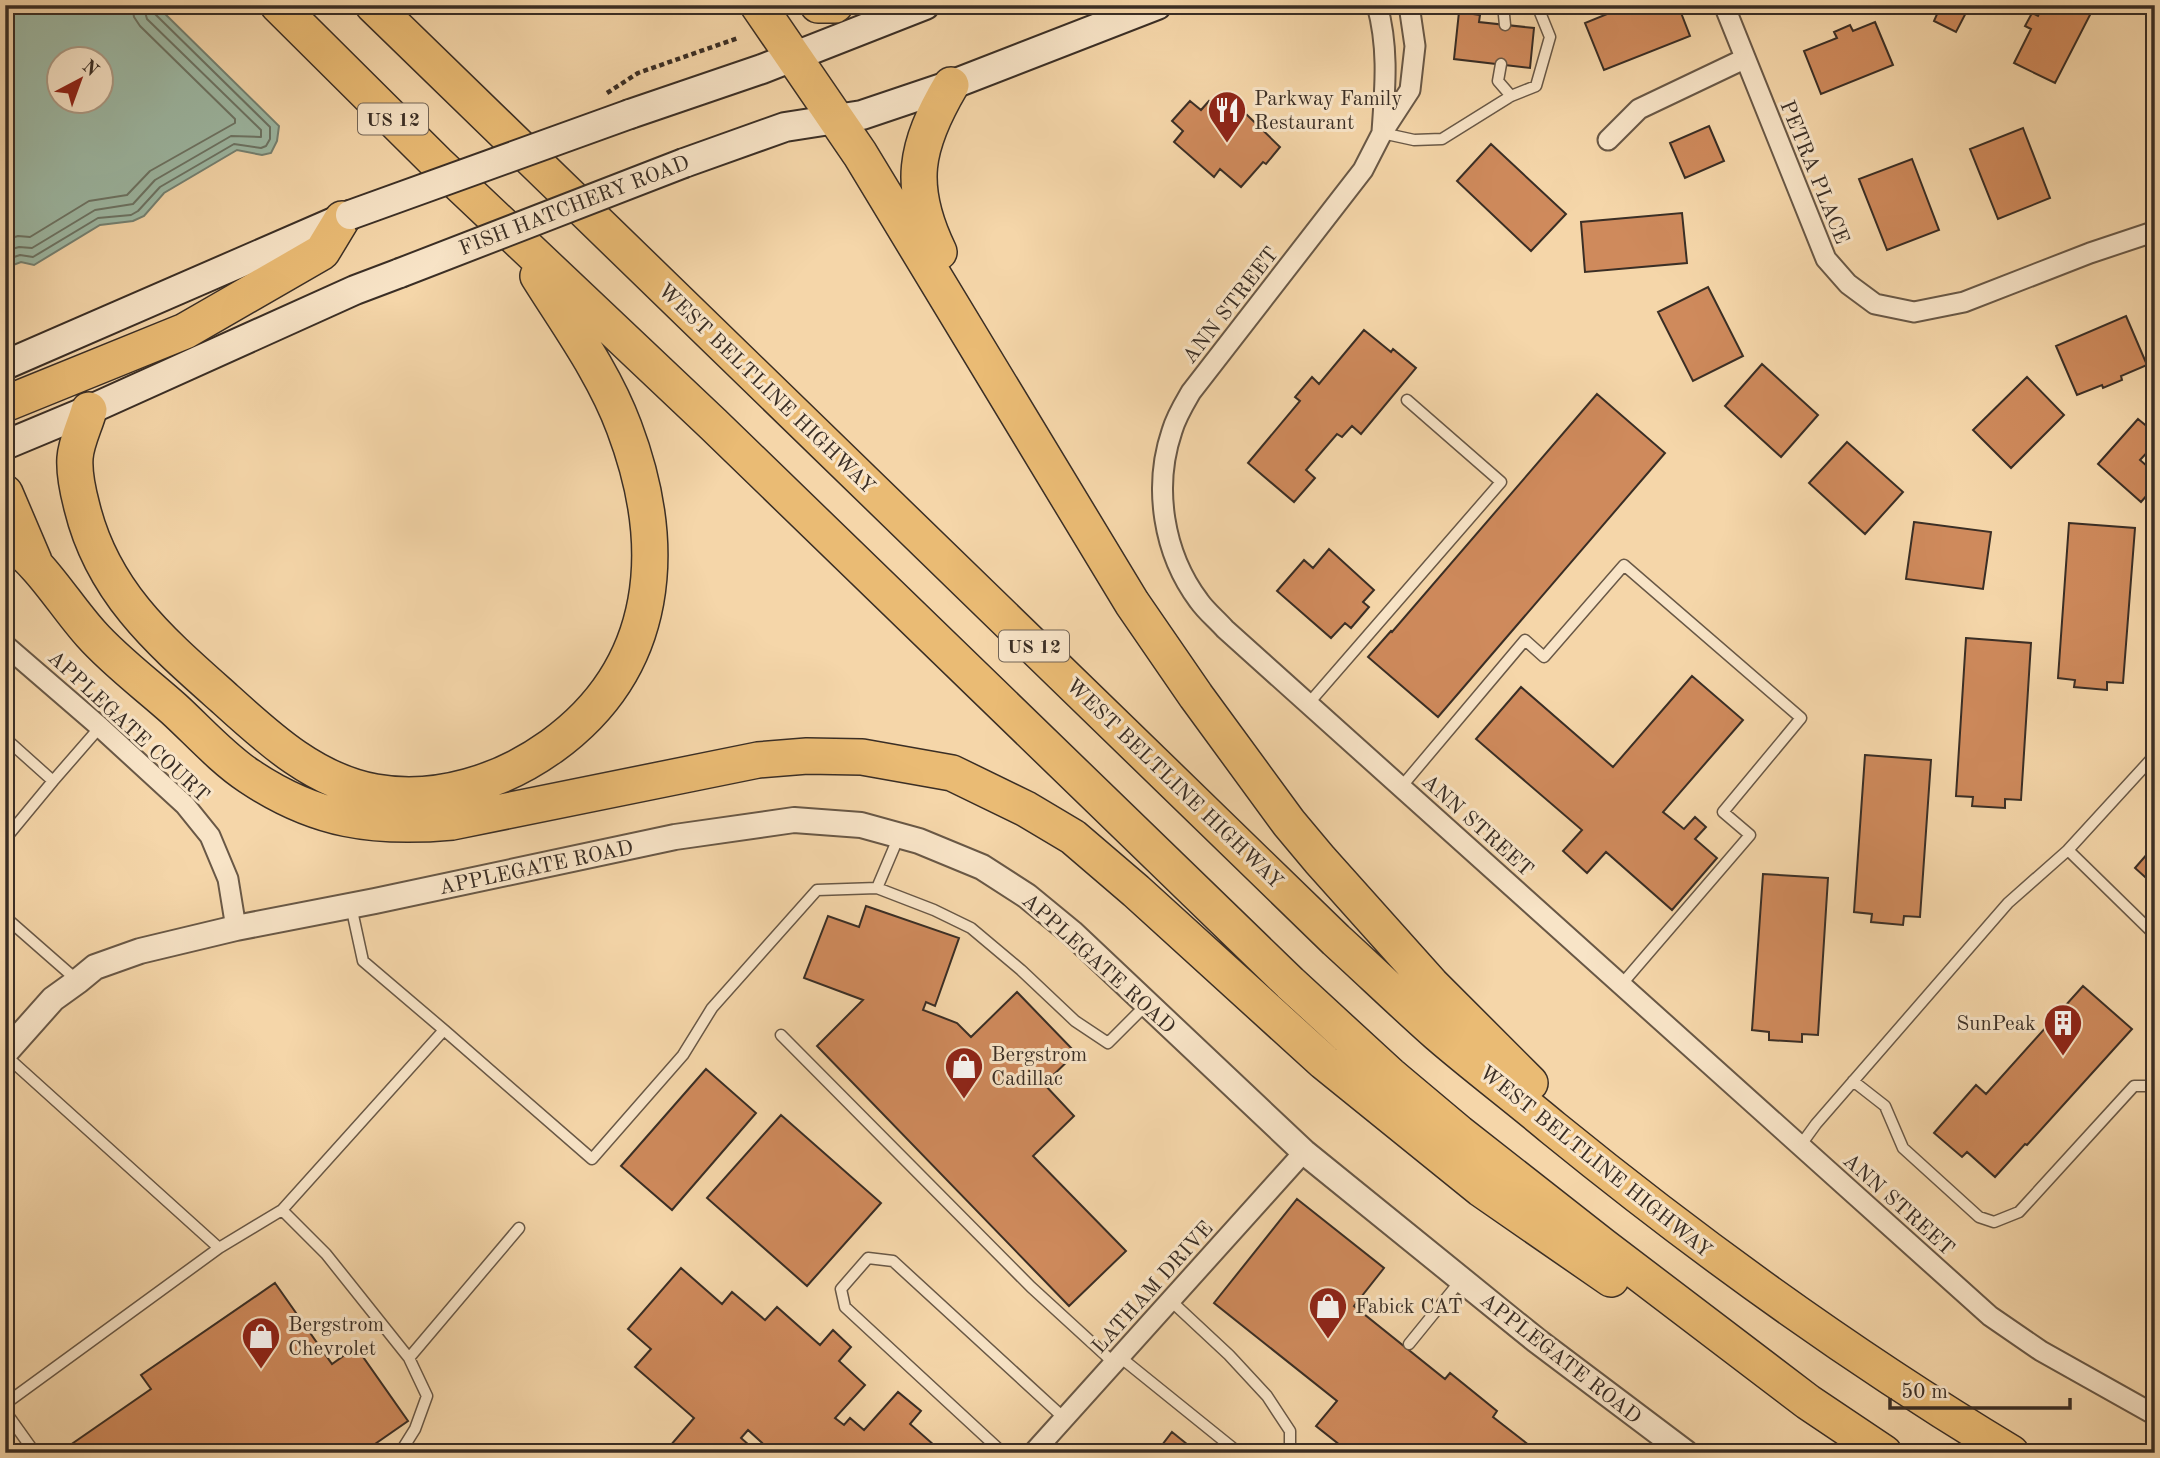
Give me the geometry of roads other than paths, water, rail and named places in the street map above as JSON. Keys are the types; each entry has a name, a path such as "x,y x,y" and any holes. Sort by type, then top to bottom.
{"highway":[{"name":"US 12","path":"278,5 1290,983 1390,1075 1603,1246 1808,1402 1884,1453"},
{"name":"WEST BELTLINE HIGHWAY","path":"373,5 1346,948 1440,1035 1629,1190 1720,1259 1933,1406 2011,1453"},
{"path":"758,5 860,154 1132,603 1289,823 1431,984 1492,1046 1610,1160 1720,1259"},
{"path":"818,5 835,5"},
{"path":"951,85 934,113 920,155 922,212 937,248 1043,454"},
{"path":"5,404 184,331 322,252 346,217"},
{"path":"89,410 75,457 78,491 87,527 100,559 119,592 144,624 250,722 296,759 334,779 376,792 424,794 464,788 505,774 542,753 576,728 603,697 622,668 638,631 647,600 651,565 649,520 624,426 582,346 510,232"},
{"path":"5,493 36,565 67,607 94,637 248,776 288,799 326,815 365,824 410,826 452,822 758,760 807,756 862,757 951,773 972,780 1073,837 1324,1062 1481,1189 1586,1263 1808,1402"},
{"path":"5,539 36,565"}],"main road":[{"path":"5,365 346,217 792,57 925,5"},
{"name":"FISH HATCHERY ROAD","path":"5,445 89,410 320,305 684,163 785,127 862,115 951,85 1157,5"}],"street":[{"name":"ANN STREET","path":"1377,5 1384,30 1387,59 1382,133"},
{"name":"ANN STREET","path":"1409,5 1415,46 1410,90 1349,189 1191,392 1172,428 1164,458 1162,489 1166,530 1179,566 1199,600 1225,629 1990,1316 2041,1351 2155,1415"},
{"name":"PETRA PLACE","path":"1724,5 1826,260 1848,284 1875,304 1914,312 1964,302 2153,230"},
{"path":"1608,140 1639,109 1744,59"},
{"name":"APPLEGATE COURT","path":"5,645 185,805 210,836 228,879 236,928"},
{"name":"APPLEGATE ROAD","path":"5,1054 53,999 95,967 140,951 236,928 675,837 794,820 861,825 919,841 982,867 1027,896 1072,933 1304,1152 1536,1340 1686,1453"},
{"name":"LATHAM DRIVE","path":"1033,1453 1304,1152"}],"lane":[{"path":"1503,5 1505,25"},
{"path":"1382,133 1414,140 1442,139 1511,96 1536,86 1550,37 1537,5"},
{"path":"1501,64 1498,81 1511,96"},
{"path":"1309,703 1501,482 1407,400"},
{"path":"1402,786 1525,640 1544,657 1624,565 1801,718 1723,812 1750,835 1621,985"},
{"path":"5,839 100,727"},
{"path":"5,738 53,781"},
{"path":"1800,1146 2008,903 2068,850 2155,755"},
{"path":"877,888 900,836"},
{"path":"2068,850 2155,935"},
{"path":"351,906 363,961 592,1159 683,1055 712,1008 817,890 877,888 934,909 971,928 1075,1021 1108,1043 1147,1004"},
{"path":"5,917 78,981"},
{"path":"5,1404 219,1248 282,1210 444,1030"},
{"path":"781,1035 1031,1287 1117,1360 1240,1453"},
{"path":"5,1054 219,1248"},
{"path":"1853,1081 1885,1106 1903,1148 1979,1217 1994,1222 2018,1212 2134,1086 2148,1086 2155,1091"},
{"path":"282,1210 326,1254 409,1358 427,1396 415,1429 400,1453"},
{"path":"409,1358 519,1228"},
{"path":"1003,1453 845,1307 841,1289 868,1258 893,1261 1064,1418"},
{"path":"1409,1344 1461,1280"},
{"path":"1170,1300 1229,1355 1267,1396 1290,1432 1291,1452"},
{"path":"5,1411 35,1453"}],"water":[{"path":"5,5 156,5 279,126 277,141 271,153 262,155 237,150 164,193 144,216 133,221 100,225 34,265 21,262 5,268"}],"place":[{"name":"Parkway Family Restaurant","path":"1227,144"},
{"name":"SunPeak","path":"2063,1057"},
{"name":"Bergstrom Cadillac","path":"964,1100"},
{"name":"Fabick CAT","path":"1328,1340"},
{"name":"Bergstrom Chevrolet","path":"261,1370"}]}
